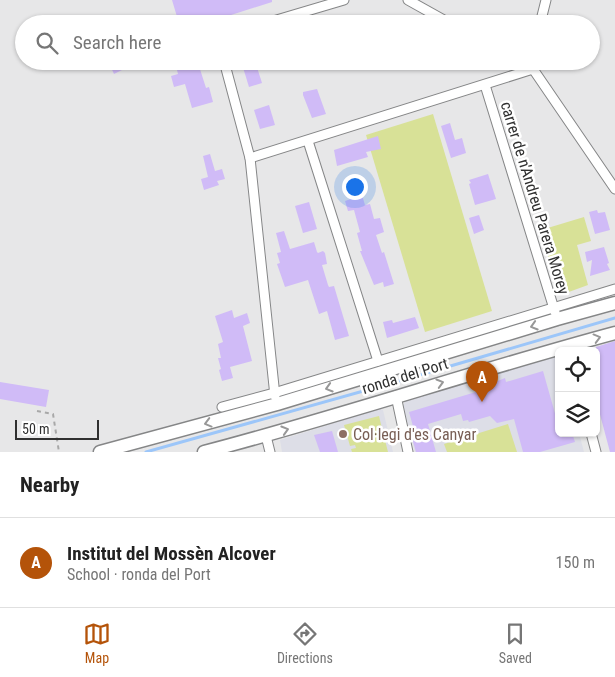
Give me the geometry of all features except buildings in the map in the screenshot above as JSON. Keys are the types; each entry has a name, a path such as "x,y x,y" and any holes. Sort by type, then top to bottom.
{"main road":[{"name":"ronda del Port","path":"100,452 555,313 615,303"},
{"name":"ronda del Port","path":"573,347 615,333"},
{"name":"ronda del Port","path":"204,452 266,436 396,396 555,352"}],"street":[{"path":"294,15 344,0"},
{"path":"408,0 435,15"},
{"path":"542,15 546,0"},
{"path":"226,70 250,158 275,398"},
{"path":"250,158 485,85 521,70"},
{"path":"536,70 615,188"},
{"name":"carrer de n'Andreu Parera Morey","path":"485,85 555,313"},
{"path":"308,141 378,361"},
{"name":"ronda del Port","path":"222,407 275,398 378,361 555,313 615,289"},
{"path":"396,396 408,452"},
{"path":"266,436 270,452"},
{"path":"593,437 596,452"}],"path":[{"path":"37,411 53,414 59,452"}],"shaded area":[{"path":"555,355 555,437 580,437 584,452 415,452 403,405 407,399"},
{"name":"Col·legi d'es Canyar","path":"380,409 383,410 393,452 282,452 280,440"}],"green space":[{"path":"433,114 492,311 425,332 366,135"},
{"path":"584,217 591,241 577,245 588,285 566,293 560,293 557,290 541,230"},
{"path":"379,416 384,437 380,438 380,442 385,440 388,452 352,452 351,449 356,448 355,445 350,446 344,425"},
{"path":"508,424 517,452 447,452 444,444"}],"waterway":[{"path":"146,452 615,318"}],"place":[{"name":"Institut del Mossèn Alcover","path":"482,402"},
{"name":"Col·legi d'es Canyar","path":"343,434"}]}
